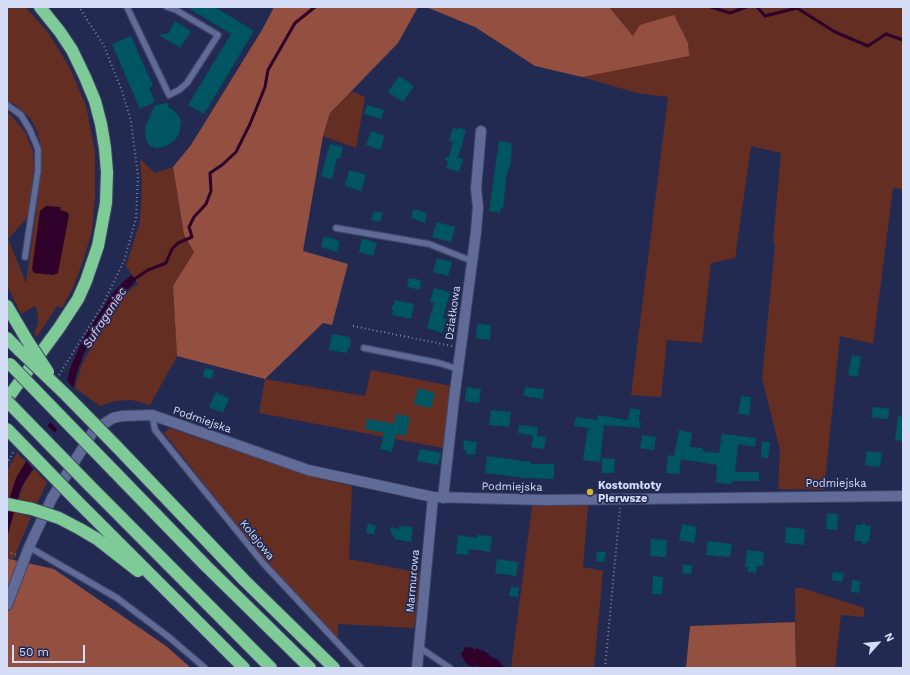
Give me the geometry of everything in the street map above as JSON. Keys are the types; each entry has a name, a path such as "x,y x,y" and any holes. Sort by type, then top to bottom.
{"highway":[{"path":"40,7 69,46 86,77 95,101 105,148 107,182 106,203 98,246 78,299 60,328 7,400 89,485 271,668"},
{"path":"7,306 26,340 66,395"},
{"path":"7,338 117,447 245,581 334,668"},
{"path":"8,363 206,566 310,668"},
{"path":"7,429 244,668"},
{"path":"7,504 32,509 59,518 80,529 97,539 175,600"}],"street":[{"name":"Działkowa","path":"438,498 458,369 472,261 478,207 476,189 481,131"},
{"name":"Podmiejska","path":"7,605 29,547 52,498 94,430 113,418 134,414 152,415 308,470 438,498 546,500 903,496"},
{"name":"Marmurowa","path":"417,668 438,498"}],"lane":[{"path":"127,7 168,95 179,90 187,83 218,35 176,10 168,7"},
{"path":"7,105 21,115 30,130 38,149 38,170 26,257"},
{"path":"336,228 429,244 472,261"},
{"path":"364,348 439,363 458,369"},
{"name":"Kolejowa","path":"152,415 155,430 263,563 361,668"},
{"path":"29,547 117,598 170,638 205,668"},
{"path":"419,647 450,668"}],"path":[{"path":"353,326 461,348"},
{"path":"604,668 621,499"},
{"path":"7,552 17,555"}],"shaded area":[{"path":"7,7 25,7 47,31 70,68 86,106 95,152 95,198 92,231 83,261 73,288 62,308 57,306 37,337 34,333 38,324 37,310 35,306 21,314 7,286 7,113 12,116 25,132 33,151 34,170 27,218 8,239 26,283 38,198 42,150 37,131 31,119 14,104 7,101"},
{"path":"274,7 418,7 398,43 330,113 323,136 303,251 348,264 332,325 323,323 265,379 177,356 173,286 194,252 184,235 173,167 191,145 262,30"},
{"path":"426,7 609,7 633,36 640,25 674,15 688,43 689,56 582,77 535,66 475,27"},
{"path":"609,7 903,7 903,189 893,188 873,344 840,336 824,490 778,489 780,450 762,378 775,246 773,240 781,153 751,146 735,258 711,263 702,343 667,340 661,397 631,395 668,97 637,93 582,77 614,70 633,36"},
{"path":"351,91 365,97 356,148 323,136 330,113"},
{"path":"140,159 155,173 173,167 184,235 194,252 173,286 177,356 150,405 132,400 115,401 100,406 75,388 82,364 119,298 138,284 126,266 140,222 142,185"},
{"path":"371,370 451,386 443,448 259,413 265,379 365,396"},
{"path":"169,428 306,475 352,486 349,559 421,573 414,628 338,624 338,639 262,557 164,433"},
{"path":"17,453 26,462 16,478 9,499 7,498 7,471"},
{"path":"34,469 47,483 36,505 18,501 24,483"},
{"path":"588,505 583,567 603,571 594,668 511,668 532,506"},
{"path":"14,512 31,517 13,560 7,557 7,537"},
{"path":"7,556 9,559 54,569 166,646 191,668 7,668"},
{"path":"795,588 802,588 864,608 864,617 841,615 835,668 796,668"},
{"path":"795,622 796,668 686,668 690,626"}],"water":[{"path":"46,206 61,207 60,210 67,212 69,215 58,273 53,275 34,273 32,269 40,211"},
{"path":"132,275 136,281 119,298 84,353 77,372 66,415 21,488 7,537 7,507 16,478 62,402 70,369 82,341 112,294"},
{"path":"464,648 473,648 475,651 476,648 486,652 491,657 497,659 505,668 477,668 477,665 475,667 470,666 466,663 461,652 463,652"}],"pier":[{"path":"65,378 75,390 71,409 58,430 49,421 60,401"},
{"path":"46,424 56,434 34,470 25,460"}],"building":[{"path":"187,7 215,7 254,31 204,114 188,105 231,34"},
{"path":"175,21 191,31 180,48 159,35 169,33"},
{"path":"131,36 153,86 149,88 155,102 140,109 112,44"},
{"path":"399,76 414,86 403,102 388,92"},
{"path":"168,103 168,107 179,116 181,122 179,134 174,141 166,146 157,148 152,147 146,140 146,125 155,105"},
{"path":"367,105 384,110 381,119 364,114"},
{"path":"458,127 466,130 458,158 463,159 459,172 446,168 448,162 444,158 449,157 453,142 449,141 453,128 458,129"},
{"path":"371,131 385,136 380,150 366,145"},
{"path":"499,141 512,143 510,167 507,172 503,208 501,208 500,213 489,211"},
{"path":"330,144 343,147 340,159 337,158 332,179 321,176"},
{"path":"349,170 366,175 361,191 345,186"},
{"path":"413,209 427,213 425,223 411,218"},
{"path":"374,211 383,213 380,222 371,220"},
{"path":"437,222 455,227 451,242 432,237"},
{"path":"324,236 340,241 337,252 321,247"},
{"path":"362,239 377,243 373,256 359,252"},
{"path":"437,258 452,262 448,276 433,272"},
{"path":"409,278 421,280 420,290 407,287"},
{"path":"434,288 450,292 443,318 447,319 442,333 427,328 434,303 430,302"},
{"path":"395,300 414,304 411,319 392,315 393,310 391,307 394,305"},
{"path":"477,324 491,325 490,340 476,338"},
{"path":"332,334 350,337 350,347 348,347 347,353 329,350"},
{"path":"852,355 861,357 858,377 848,375"},
{"path":"205,368 214,370 212,379 203,377"},
{"path":"467,387 481,389 479,403 465,401"},
{"path":"525,387 544,389 543,399 524,396"},
{"path":"418,388 435,393 431,408 414,404"},
{"path":"216,392 229,398 223,413 209,407"},
{"path":"741,396 751,397 749,415 738,414"},
{"path":"873,407 890,409 888,419 871,417"},
{"path":"630,408 640,410 640,428 604,425 600,462 583,460 588,428 574,426 576,417 597,420 598,415 628,420"},
{"path":"491,410 511,412 509,427 489,425"},
{"path":"396,414 410,417 406,436 396,434 392,452 380,449 384,433 365,429 367,419 394,424"},
{"path":"898,416 903,417 903,441 895,440"},
{"path":"519,425 538,427 537,436 546,437 544,449 531,447 533,436 535,436 518,433"},
{"path":"679,430 692,433 690,447 703,448 702,451 719,453 722,434 756,438 755,447 738,444 735,472 759,472 759,481 732,481 732,484 716,483 717,465 681,459 679,474 666,473 668,455 674,456"},
{"path":"642,435 656,437 654,450 640,448"},
{"path":"464,440 477,442 475,455 466,454 466,450 463,450"},
{"path":"762,442 770,442 768,458 761,457"},
{"path":"420,449 441,453 438,465 417,461"},
{"path":"867,451 882,453 880,467 865,465"},
{"path":"487,456 531,462 531,464 554,464 554,479 526,478 485,473"},
{"path":"602,458 615,459 614,473 602,473"},
{"path":"827,513 838,514 837,530 826,529"},
{"path":"368,523 376,526 374,534 366,533"},
{"path":"864,523 866,526 871,526 869,541 863,545 861,541 854,541 856,525 861,525"},
{"path":"682,524 697,527 694,543 679,540"},
{"path":"399,526 413,527 411,542 394,539 389,527 399,529"},
{"path":"786,527 805,529 804,545 785,543"},
{"path":"458,535 477,538 477,535 492,536 490,552 469,549 468,555 456,554"},
{"path":"651,539 667,540 666,557 650,556"},
{"path":"708,541 732,544 730,557 706,555"},
{"path":"747,550 764,552 763,566 757,566 756,573 748,572 748,567 745,567"},
{"path":"597,552 606,552 604,562 596,561"},
{"path":"497,559 518,562 516,576 495,573"},
{"path":"683,564 692,565 691,575 682,573"},
{"path":"833,572 844,573 842,582 831,580"},
{"path":"653,576 663,577 662,594 652,594"},
{"path":"852,580 860,581 859,593 851,592"},
{"path":"511,587 519,588 518,597 509,596"}],"waterway":[{"name":"Sufraganiec","path":"133,280 148,270 166,263 172,249 178,243 192,237 189,227 194,217 206,204 211,191 210,173 222,165 236,152 250,124 265,87 268,70 295,23 315,7"},
{"name":"Sufraganiec","path":"711,7 730,13 746,7"},
{"name":"Sufraganiec","path":"757,7 765,16 797,8 835,32 868,46 886,34 903,40"}],"place":[{"name":"Kostomłoty Pierwsze","path":"590,492"}]}
